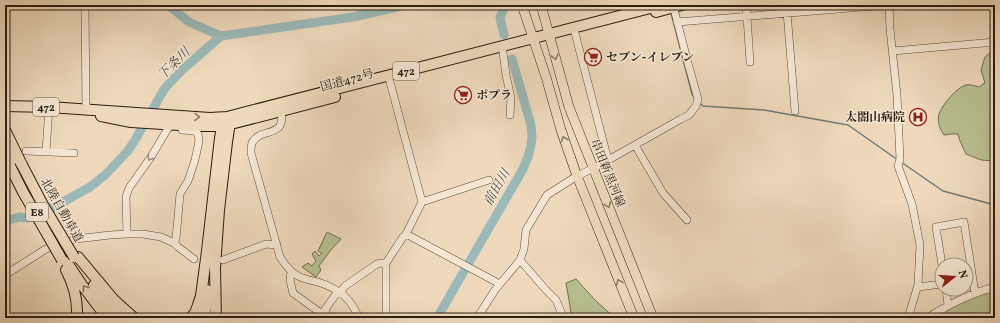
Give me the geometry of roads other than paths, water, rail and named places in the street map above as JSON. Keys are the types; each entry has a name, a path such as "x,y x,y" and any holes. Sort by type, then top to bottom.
{"highway":[{"name":"国道472号","path":"5,106 138,113 182,125 209,126 227,123 549,37 662,5"},
{"name":"国道472号","path":"549,37 575,33 676,6"},
{"name":"国道472号","path":"279,108 390,82 503,52 534,41"},
{"name":"国道472号","path":"86,110 99,115 131,122 219,118 227,123"},
{"path":"190,318 196,309 201,296 220,138 227,123"},
{"path":"211,318 227,123"},
{"name":"北陸自動車道","path":"5,130 15,166 37,212 70,258 118,318"},
{"name":"北陸自動車道","path":"5,152 55,225 82,285 107,318"},
{"path":"204,318 207,295 207,251"},
{"path":"70,258 72,282 77,304 77,318"},
{"path":"70,258 134,318"},
{"path":"215,268 216,318"}],"main road":[{"path":"522,5 546,77 576,176 634,318"},
{"name":"串田新黒河線","path":"541,5 569,107 653,318"}],"street":[{"path":"85,5 86,110"},
{"path":"746,5 750,62"},
{"path":"677,22 747,16 787,9 888,5 893,51 900,159 898,166 912,204 920,245 918,288 908,318"},
{"path":"477,318 500,284 520,260 524,249 526,230 548,195 576,176 594,168 689,115 698,103 677,22 676,6"},
{"path":"787,9 795,111"},
{"path":"575,33 608,160"},
{"path":"893,51 995,42"},
{"path":"503,52 511,98 510,114"},
{"path":"384,318 386,317 386,263 402,237 406,234 422,202 390,82"},
{"path":"46,152 49,108"},
{"path":"279,108 282,121 278,127 272,131 257,137 252,143 251,152 280,257 291,271 299,277 327,285 339,291 348,298 359,318"},
{"path":"127,234 126,197 129,188 151,157 167,121"},
{"path":"174,243 176,239 180,194 188,181 199,142 198,134 195,131 182,130 182,125"},
{"path":"635,145 663,193 687,220"},
{"path":"26,151 74,153"},
{"path":"422,202 489,180"},
{"path":"941,257 936,226 964,222 969,257"},
{"path":"5,275 46,250 76,239 110,235 143,234 161,238 174,243 194,258"},
{"path":"406,234 500,284"},
{"path":"223,260 266,244 277,245"},
{"path":"520,260 556,300 562,314 562,318"},
{"path":"291,271 290,280 293,293 322,314 339,291 345,286 377,264 386,263"},
{"path":"918,288 934,285"},
{"path":"974,287 975,294"},
{"path":"927,318 948,305 995,287"},
{"path":"947,297 948,305"},
{"path":"324,311 331,318"}],"waterway":[{"path":"168,5 189,22 221,36"},
{"name":"下条川","path":"5,221 20,217 28,218 52,208 90,187 105,175 127,152 165,88 182,70 221,36 353,17 406,5"},
{"name":"前田川","path":"504,35 500,18 505,5"},
{"path":"671,13 694,97"},
{"name":"前田川","path":"437,318 523,169 528,157 532,137 531,125 512,59"},
{"path":"700,103 703,106 764,110 848,125 898,160"},
{"path":"901,162 943,191 995,205"}],"place":[{"name":"セブン-イレブン","path":"593,57"},
{"name":"ポプラ","path":"463,95"},
{"name":"太閤山病院","path":"918,117"}]}
